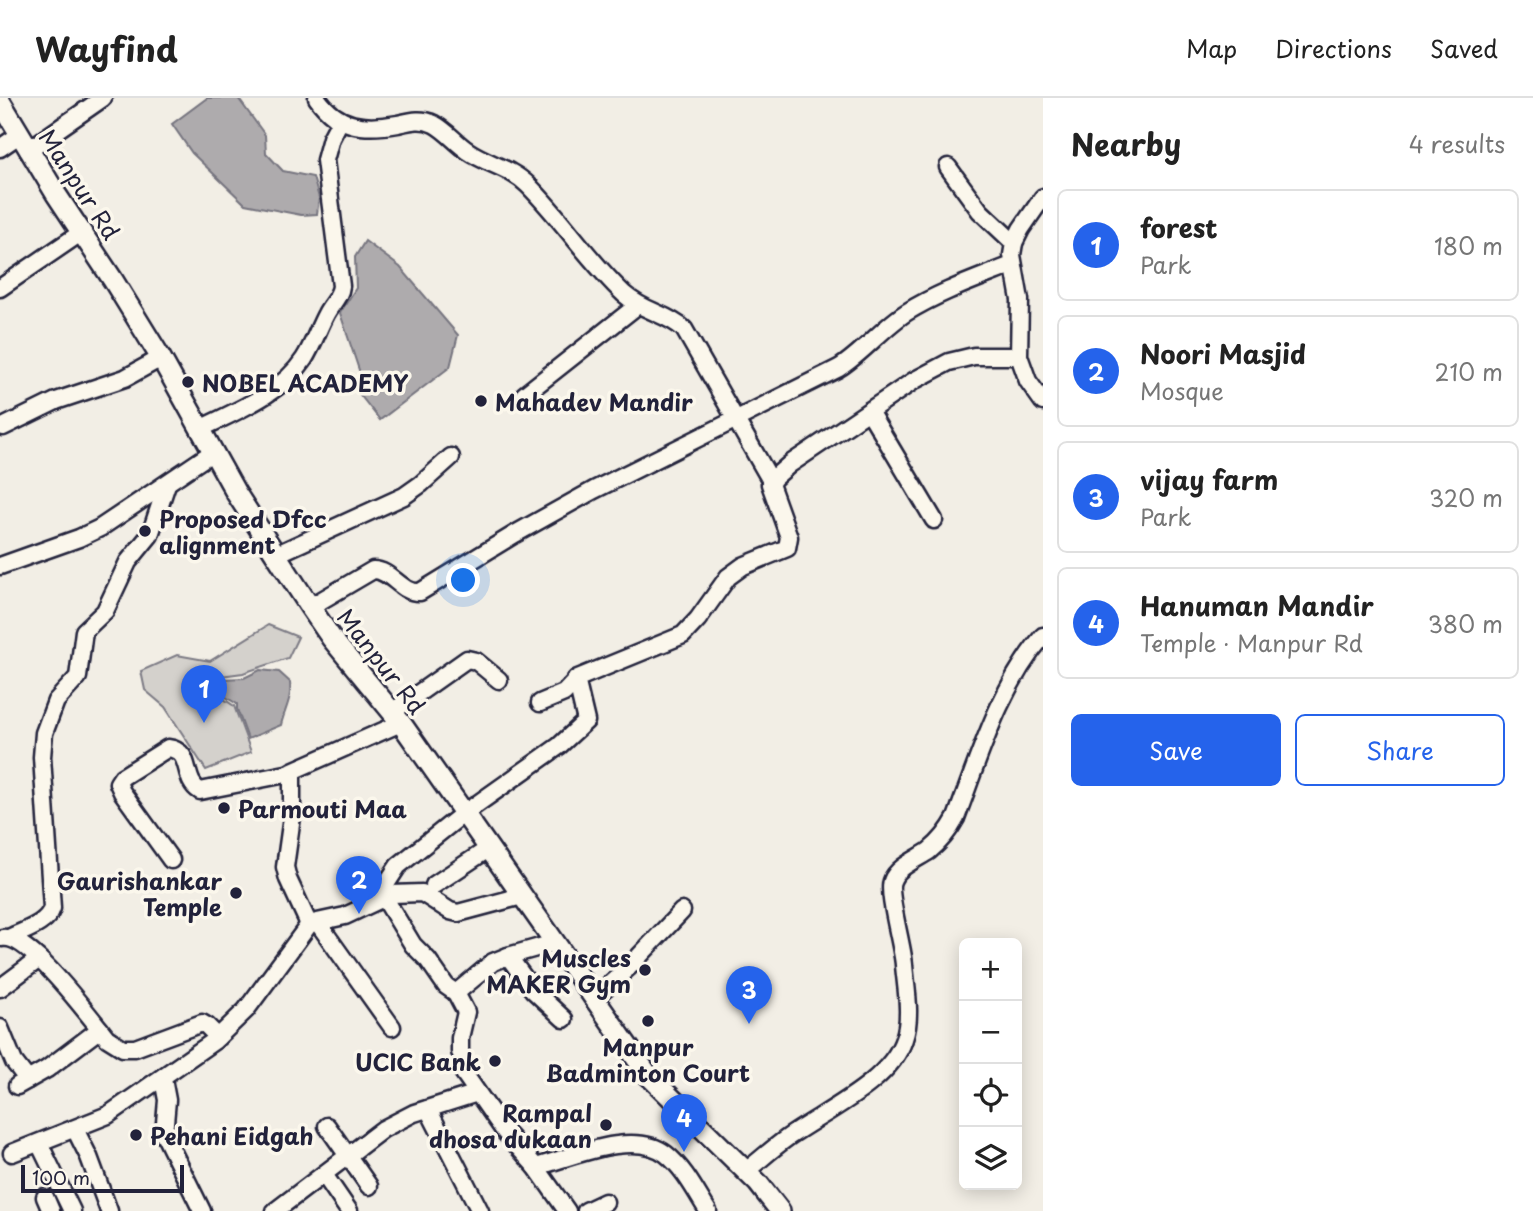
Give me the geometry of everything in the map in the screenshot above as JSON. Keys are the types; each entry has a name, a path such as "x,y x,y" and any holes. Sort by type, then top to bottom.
{"main road":[{"name":"Manpur Rd","path":"0,101 161,358 213,453 275,555 332,639 396,718 648,1074 746,1171 780,1211"}],"street":[{"path":"0,148 24,142 103,98"},
{"path":"317,98 340,121 356,126 373,127 426,121 443,130 469,152 509,170 527,184 616,286 638,305 673,320 684,329 771,481 771,488 789,537 786,548 743,566 728,577 683,635 576,679 564,693 540,703"},
{"path":"200,429 248,405 289,377 308,353 340,293 325,160 327,148 340,121"},
{"path":"948,167 986,217 1014,243"},
{"path":"1043,197 1014,243 1012,265 1020,300 1019,356 1028,381 1043,402"},
{"path":"0,288 82,232"},
{"path":"310,607 373,569 381,570 411,592 420,592 514,534 594,490 839,368 922,303 1012,265"},
{"path":"524,394 638,305"},
{"path":"771,481 790,464 915,380 949,362 974,356 1019,356"},
{"path":"4,427 56,401 115,382 161,358"},
{"path":"869,411 934,520"},
{"path":"0,566 90,533 213,453"},
{"path":"275,555 404,496 451,457"},
{"path":"5,938 44,920 52,908 42,748 54,705 78,677 84,631 105,611 128,562 150,535 167,484"},
{"path":"746,1171 787,1138 875,1079 900,1051 905,1036 907,1011 903,950 892,881 899,871 929,850 951,828 1005,692 1017,670 1043,636"},
{"path":"171,860 118,785 122,778 168,748 177,750 184,757 191,783 200,791 291,773 296,768 396,718 470,658 499,680"},
{"path":"460,1052 466,1012 456,993 446,986 428,960 413,945 387,902 385,886 398,866 463,814 559,747 586,721 576,679"},
{"path":"291,773 292,817 285,867 288,879 313,923 357,975 392,1027"},
{"path":"434,885 488,849"},
{"path":"12,1153 108,1115 163,1079 218,1037 246,1010 313,923 345,916 388,895 422,893 450,911 458,913 522,896"},
{"path":"594,998 628,968 682,911"},
{"path":"5,938 39,960 66,987 112,1042 128,1049 202,1023 218,1037"},
{"path":"456,993 493,962 554,943"},
{"path":"508,956 533,990 564,1019"},
{"path":"0,988 39,960"},
{"path":"0,1028 22,1083 100,1029"},
{"path":"461,1069 505,1132 536,1167 567,1211"},
{"path":"163,1079 167,1100 164,1134 202,1211"},
{"path":"275,1211 383,1129 414,1113 477,1093"},
{"path":"428,1109 480,1211"},
{"path":"327,1126 369,1186"},
{"path":"75,1129 110,1211"},
{"path":"38,1143 72,1211"},
{"path":"536,1167 619,1144 645,1144 666,1154 678,1166 708,1211"},
{"path":"325,1175 349,1211"},
{"path":"586,1211 604,1202"}],"shaded area":[{"path":"207,98 238,98 265,135 266,153 283,171 313,177 319,198 317,214 301,215 245,204 192,153 172,124"},
{"path":"365,241 400,267 458,335 450,367 380,420 357,391 361,376 340,313 356,288 355,257"},
{"path":"268,625 298,637 288,658 243,673 221,676 215,693 234,706 251,752 206,770 165,707 145,690 141,671 177,655 210,661"},
{"path":"260,670 279,672 290,682 290,694 281,725 248,739 237,704 218,692 221,679 244,678"}],"place":[{"name":"NOBEL ACADEMY","path":"188,382"},
{"name":"Mahadev Mandir","path":"481,401"},
{"name":"Proposed Dfcc alignment","path":"145,531"},
{"name":"forest","path":"204,723"},
{"name":"Parmouti Maa","path":"224,808"},
{"name":"Gaurishankar Temple","path":"236,893"},
{"name":"Noori Masjid","path":"359,914"},
{"name":"Muscles MAKER Gym","path":"645,970"},
{"name":"Manpur Badminton Court","path":"648,1021"},
{"name":"vijay farm","path":"749,1024"},
{"name":"UCIC Bank","path":"495,1061"},
{"name":"Rampal dhosa dukaan","path":"606,1125"},
{"name":"Pehani Eidgah","path":"136,1135"},
{"name":"Hanuman Mandir","path":"684,1152"}]}
